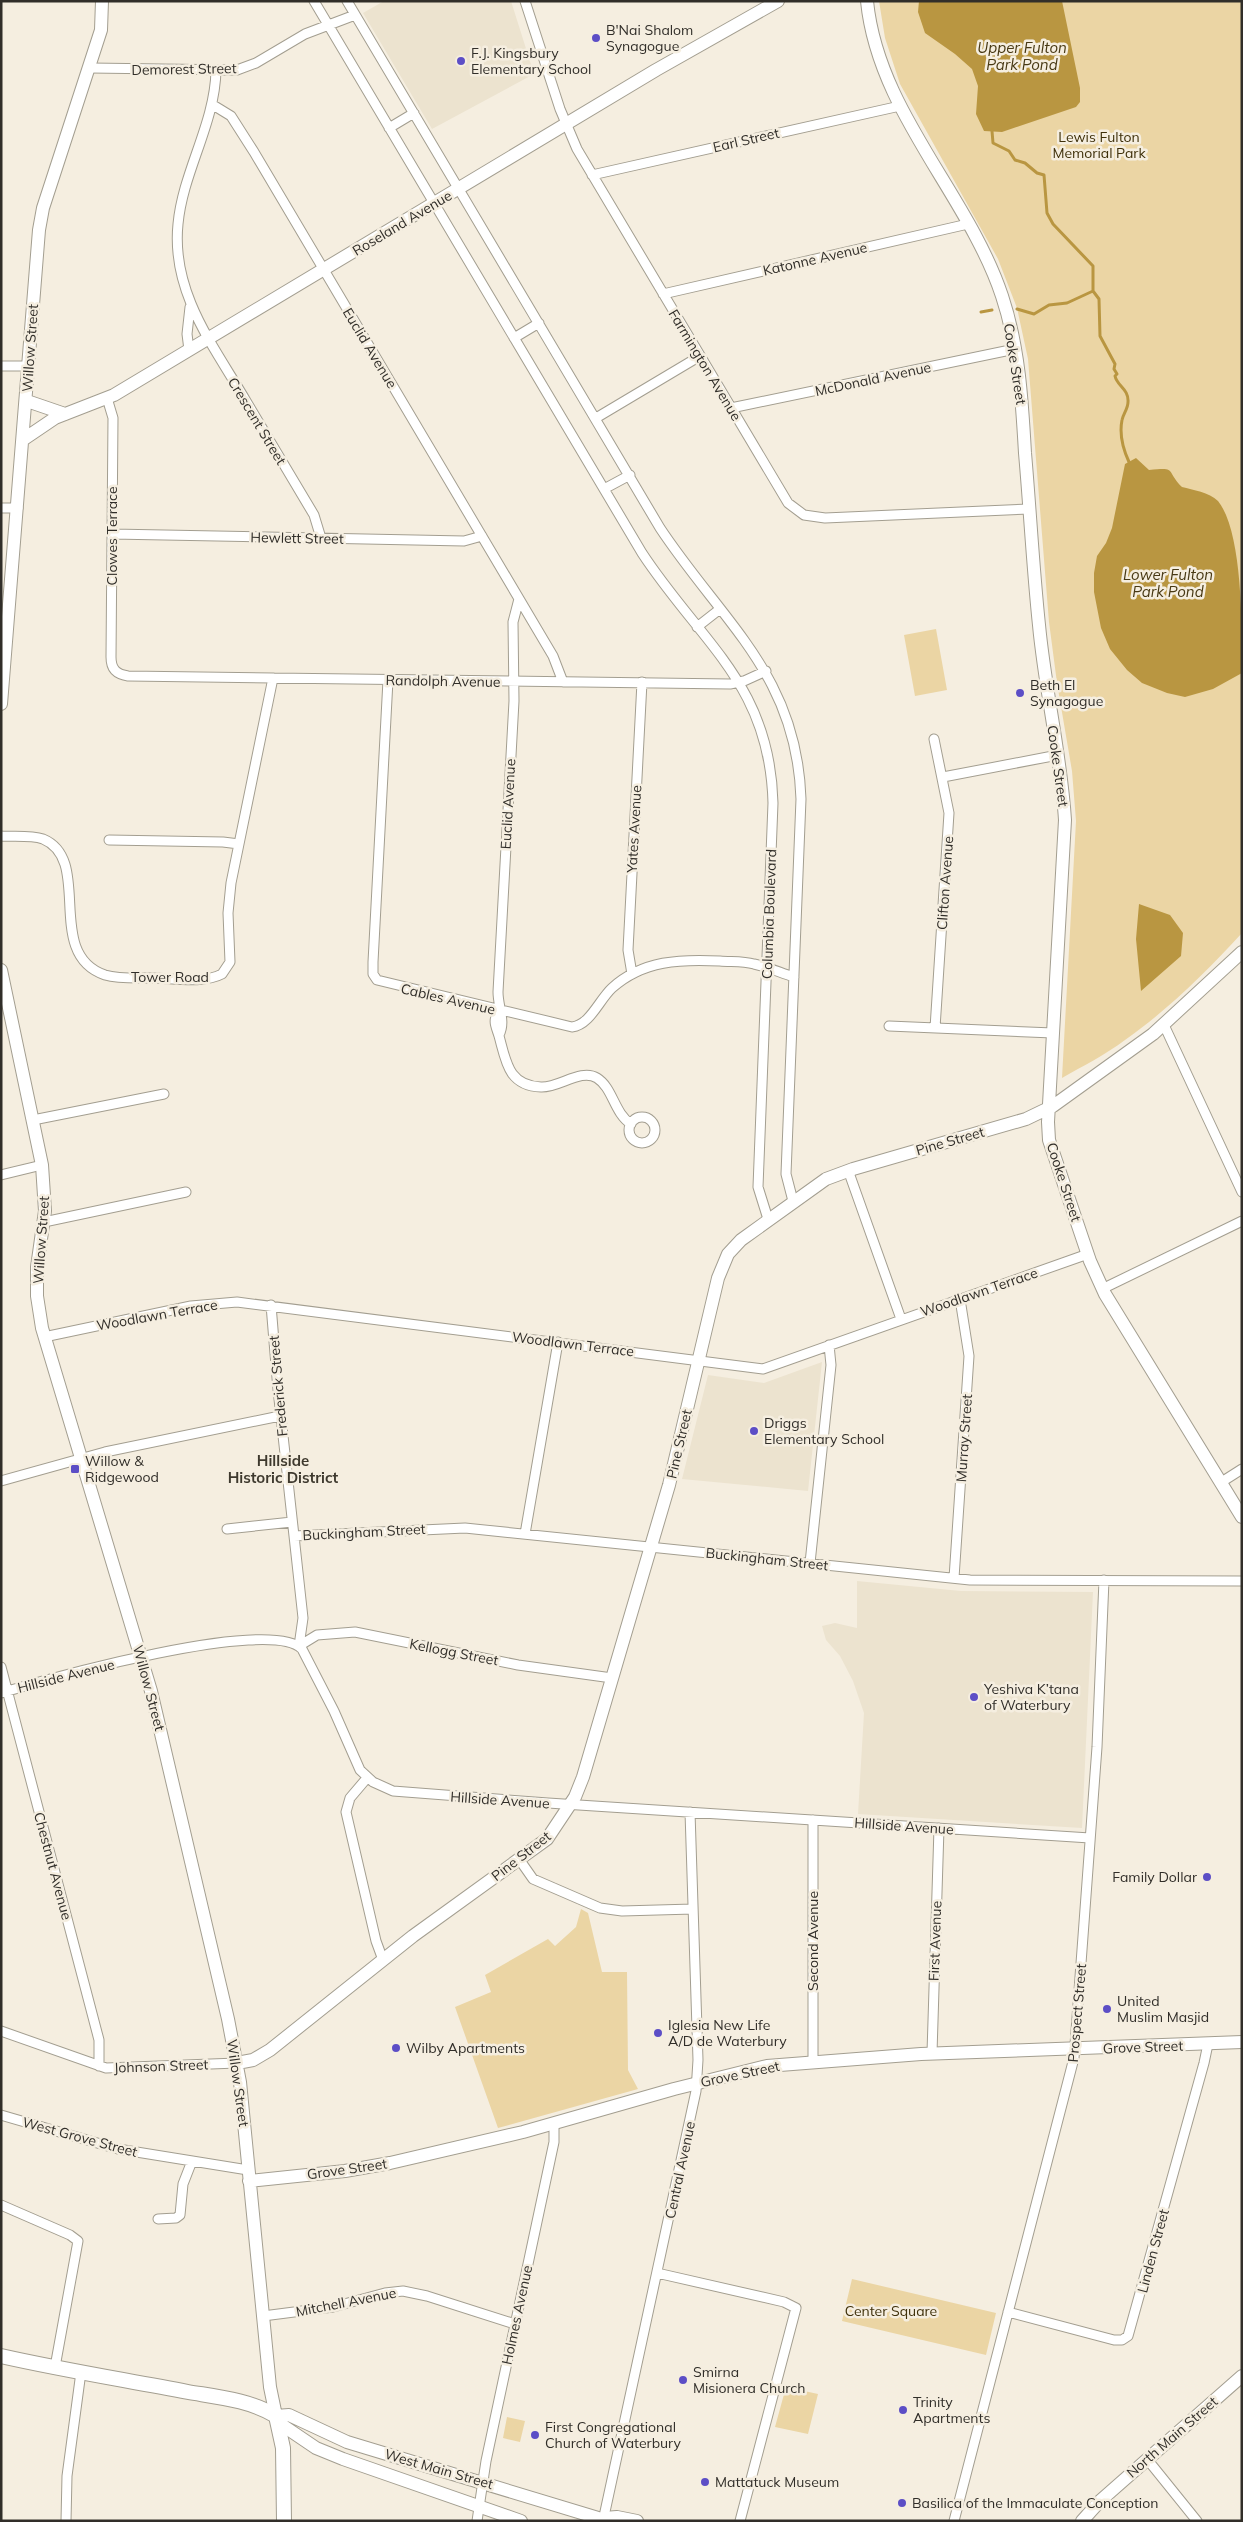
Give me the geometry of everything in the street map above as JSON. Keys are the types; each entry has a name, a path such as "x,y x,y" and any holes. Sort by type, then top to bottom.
{"main road":[{"name":"West Main Street","path":"1,2356 243,2403 276,2416"},
{"path":"276,2416 283,2448 284,2521"}],"street":[{"name":"Willow Street","path":"1,704 24,438 37,252 44,208 101,30 102,1"},
{"name":"Columbia Boulevard","path":"314,1 388,128 653,569 740,683 762,730 772,782 773,813 758,1187 768,1220"},
{"name":"Columbia Boulevard","path":"347,1 674,549 766,670 789,723 801,787 786,1174 793,1201"},
{"name":"Farmington Avenue","path":"525,1 566,124 592,175 785,499 794,509 807,516 825,518 1030,510"},
{"name":"Roseland Avenue","path":"24,438 50,420 107,398 566,124 778,1"},
{"name":"Cooke Street","path":"867,1 878,55 900,106 968,224 998,286 1016,349 1041,645 1058,755 1065,833 1048,1109 1049,1140 1102,1289 1242,1517"},
{"name":"Demorest Street","path":"90,68 237,70 246,68 306,34 355,15"},
{"name":"Crescent Street","path":"216,70 213,105 185,189 178,222 179,261 190,304 208,338 314,515 321,538"},
{"name":"Euclid Avenue","path":"213,105 228,113 235,122 558,663 563,682"},
{"name":"Earl Street","path":"592,175 900,106"},
{"path":"388,128 414,113"},
{"name":"Katonne Avenue","path":"663,294 968,224"},
{"name":"Crescent Street","path":"189,350 187,334 190,304"},
{"path":"514,338 539,323"},
{"name":"McDonald Avenue","path":"731,408 1016,349"},
{"path":"596,418 700,356"},
{"path":"1,366 29,366"},
{"name":"Clowes Terrace","path":"107,398 113,418 111,657 113,669 118,673"},
{"path":"26,401 65,414"},
{"path":"604,489 630,474"},
{"path":"1,508 18,508"},
{"name":"Hewlett Street","path":"112,534 464,541 482,536"},
{"name":"Euclid Avenue","path":"519,599 513,622 512,681 514,702 498,1011 495,1019 495,1028 499,1035 505,1063 519,1080 532,1086 544,1087 582,1076 594,1077 604,1085 622,1118 631,1124"},
{"path":"697,626 720,609"},
{"name":"Randolph Avenue","path":"118,673 128,676 740,683 766,670"},
{"name":"Tower Road","path":"1,836 42,839 58,852 66,869 72,934 78,952 86,963 97,971 108,976 123,977 208,978 226,972 230,958 229,902 238,844 273,678"},
{"name":"Cables Avenue","path":"388,680 373,974 377,980 387,985 561,1026 575,1026 584,1022 612,988 632,974 658,964 678,961 749,963 794,977"},
{"name":"Yates Avenue","path":"632,974 628,950 642,682"},
{"name":"Clifton Avenue","path":"934,739 949,813 935,1028"},
{"path":"943,777 1058,755"},
{"path":"109,840 223,842 238,844"},
{"name":"Pine Street","path":"237,2063 253,2060 270,2050 383,1960 550,1836 570,1804 581,1785 671,1478 716,1283 724,1261 737,1243 826,1179 848,1170 1026,1119 1048,1109 1164,1025 1242,952"},
{"name":"Willow Street","path":"1,970 33,1120 45,1190 44,1222 37,1267 37,1296 44,1337 141,1657 186,1835 237,2063 270,2387 276,2416"},
{"path":"1164,1025 1242,1192"},
{"path":"889,1026 1053,1033"},
{"path":"33,1120 164,1094"},
{"path":"1,1175 42,1165"},
{"path":"848,1170 901,1319"},
{"path":"44,1222 186,1192"},
{"path":"1102,1289 1242,1221"},
{"name":"Woodlawn Terrace","path":"44,1337 201,1304 237,1302 763,1369 1088,1254"},
{"name":"Murray Street","path":"954,1578 969,1356 960,1299"},
{"name":"Frederick Street","path":"271,1305 280,1416 303,1618 299,1646"},
{"path":"525,1534 558,1342"},
{"path":"810,1563 831,1365 829,1345"},
{"path":"1,1481 80,1459 280,1416"},
{"path":"1220,1483 1242,1469"},
{"path":"227,1529 292,1522"},
{"name":"Buckingham Street","path":"294,1536 456,1528 954,1578 993,1580 1242,1581"},
{"name":"Prospect Street","path":"954,2521 1075,2049 1097,1747 1104,1580"},
{"name":"Kellogg Street","path":"299,1646 317,1635 355,1632 518,1664 612,1678"},
{"name":"Hillside Avenue","path":"4,1692 141,1657 245,1640 277,1640 299,1646 334,1711 357,1767 367,1778 383,1787 399,1792 1090,1838"},
{"name":"Chestnut Avenue","path":"1,1667 4,1692 99,2040 99,2066"},
{"path":"367,1778 350,1798 346,1812 376,1941 383,1960"},
{"name":"Central Avenue","path":"605,2520 697,2083 690,1812"},
{"name":"Second Avenue","path":"813,1820 813,2062"},
{"name":"First Avenue","path":"932,2053 939,1828"},
{"path":"519,1859 533,1879 600,1908 622,1911 693,1910"},
{"name":"Johnson Street","path":"1,2031 99,2066 122,2069 237,2063"},
{"name":"Grove Street","path":"249,2175 378,2166 554,2124 759,2067 932,2053 1242,2042"},
{"name":"Linden Street","path":"1008,2312 1114,2340 1122,2340 1128,2336 1208,2044"},
{"name":"West Grove Street","path":"1,2115 118,2149 192,2161 249,2175"},
{"name":"Holmes Avenue","path":"477,2521 482,2482 514,2324 554,2142 554,2124"},
{"path":"158,2219 176,2218 180,2215 184,2184 192,2161"},
{"path":"1,2205 70,2235 78,2241 55,2368"},
{"path":"658,2273 784,2302 795,2307 796,2312 740,2521"},
{"name":"Mitchell Avenue","path":"263,2316 333,2307 385,2293 403,2292 427,2296 514,2324"},
{"path":"66,2521 67,2476 81,2372"},
{"name":"North Main Street","path":"1082,2521 1100,2501 1242,2376"},
{"name":"West Main Street","path":"276,2416 292,2416 347,2442 605,2520 617,2517 636,2521"},
{"name":"West Main Street","path":"276,2416 287,2430 324,2451 521,2521"},
{"path":"1147,2460 1196,2521"}],"shaded area":[{"name":"F.J. Kingsbury Elementary School","path":"384,1 511,1 534,74 432,129 363,13"},
{"name":"Driggs Elementary School","path":"822,1362 808,1491 682,1479 708,1375 764,1383"},
{"name":"Yeshiva K’tana of Waterbury","path":"857,1581 961,1591 1093,1592 1082,1828 858,1814 864,1713 853,1681 840,1656 826,1640 822,1626 835,1623 857,1628"}],"green space":[{"name":"Lewis Fulton Memorial Park","path":"879,1 1242,1 1242,933 1201,976 1156,1016 1110,1051 1062,1078 1076,821 1072,771 1049,622 1028,359 1017,308 998,259 900,84 885,38"},
{"path":"936,629 947,690 915,696 904,635"},
{"path":"581,1909 588,1913 602,1972 627,1972 628,2070 638,2089 498,2128 455,2007 491,1992 485,1975 548,1939 555,1946 576,1927"},
{"name":"Center Square","path":"852,2279 996,2313 986,2355 842,2321"},
{"path":"786,2387 818,2394 808,2434 775,2427"},
{"path":"507,2417 525,2421 520,2442 503,2438"}],"water":[{"name":"Upper Fulton Park Pond","path":"919,1 1062,1 1080,88 1080,102 1076,107 1002,132 984,131 976,114 978,86 972,69 955,54 925,33 918,12"},
{"name":"Lower Fulton Park Pond","path":"1136,458 1149,470 1168,470 1182,487 1210,495 1218,501 1226,515 1237,557 1241,607 1242,673 1213,689 1185,697 1167,693 1142,683 1127,670 1110,649 1101,628 1094,592 1094,573 1097,556 1106,543 1112,528 1125,464"},
{"path":"1139,904 1170,915 1183,933 1181,956 1141,991 1136,939"}],"waterway":[{"path":"992,131 993,143 1009,151 1015,160 1025,163 1037,173 1044,175 1047,213 1053,224 1093,266 1093,291 1099,299 1100,336 1115,364 1116,379 1128,398 1128,405 1121,426 1121,436 1129,462"},
{"path":"1017,309 1034,314 1049,305 1067,303 1093,291"},
{"path":"981,312 992,310"}],"place":[{"name":"B'Nai Shalom Synagogue","path":"596,38"},
{"name":"F.J. Kingsbury Elementary School","path":"461,61"},
{"name":"Beth El Synagogue","path":"1020,693"},
{"name":"Driggs Elementary School","path":"754,1431"},
{"name":"Willow & Ridgewood","path":"75,1469"},
{"name":"Yeshiva K’tana of Waterbury","path":"974,1697"},
{"name":"Family Dollar","path":"1207,1877"},
{"name":"United Muslim Masjid","path":"1107,2009"},
{"name":"Iglesia New Life A/D de Waterbury","path":"658,2033"},
{"name":"Wilby Apartments","path":"396,2048"},
{"name":"Smirna Misionera Church","path":"683,2380"},
{"name":"Trinity Apartments","path":"903,2410"},
{"name":"First Congregational Church of Waterbury","path":"535,2435"},
{"name":"Mattatuck Museum","path":"705,2482"},
{"name":"Basilica of the Immaculate Conception","path":"902,2503"}],"district":[{"name":"Hillside Historic District","path":"283,1468"}]}
